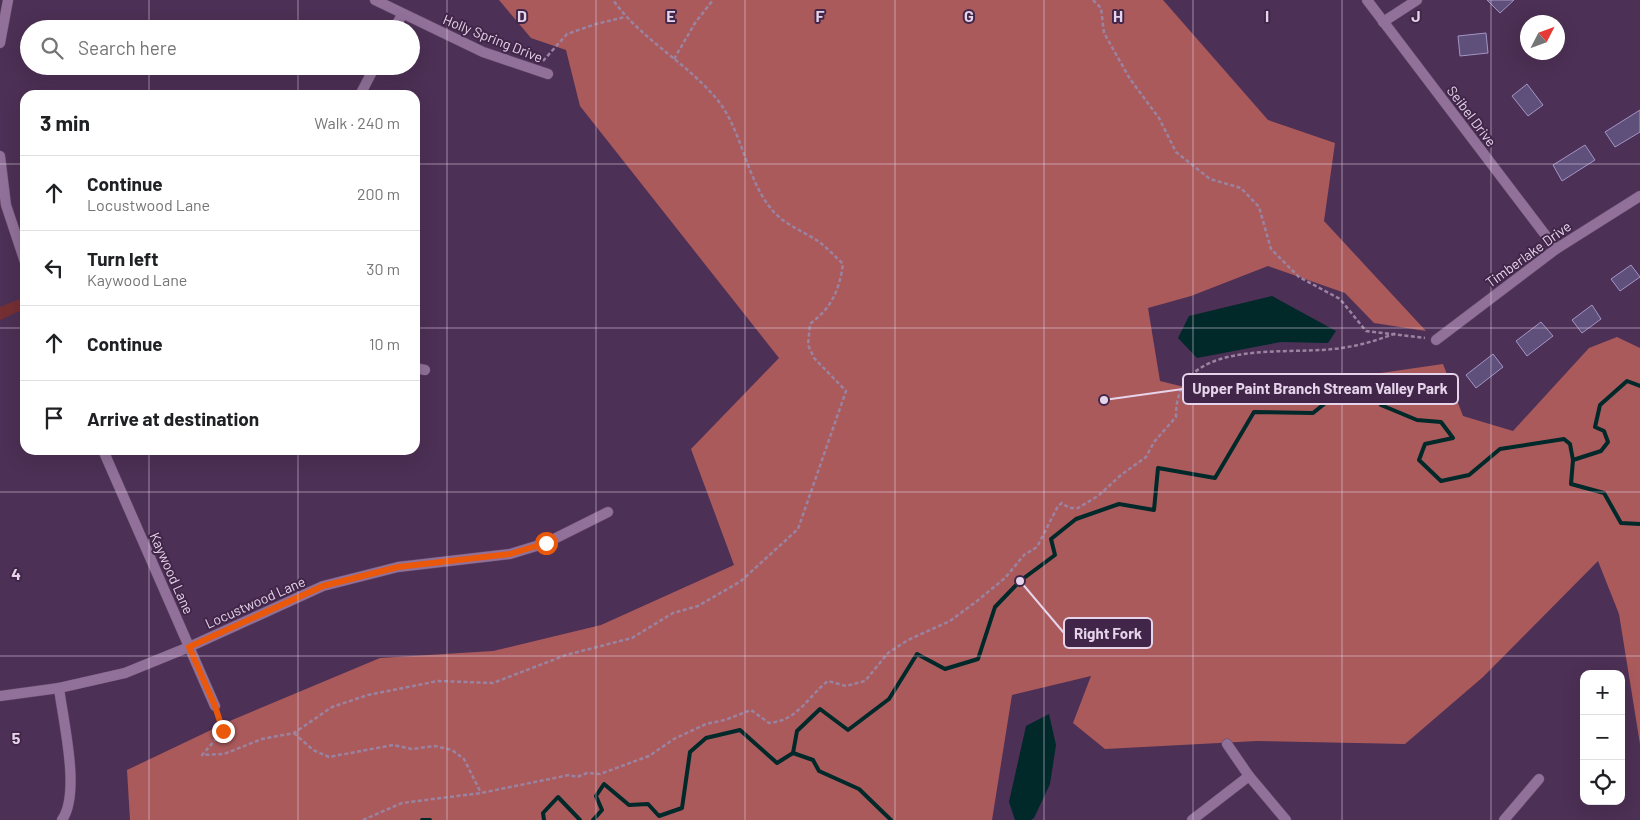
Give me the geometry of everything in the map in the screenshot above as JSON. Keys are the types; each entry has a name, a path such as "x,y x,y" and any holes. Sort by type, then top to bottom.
{"street":[{"path":"0,42 8,0"},
{"name":"Holly Spring Drive","path":"375,0 413,20"},
{"name":"Seibel Drive","path":"1367,0 1556,249"},
{"path":"1383,22 1417,0"},
{"path":"399,20 402,15"},
{"name":"Holly Spring Drive","path":"420,23 483,52 548,74"},
{"path":"363,90 370,75"},
{"path":"0,156 6,205 20,247"},
{"name":"Timberlake Drive","path":"1436,340 1556,249 1640,196"},
{"name":"Kaywood Lane","path":"105,455 215,706"},
{"name":"Locustwood Lane","path":"0,696 58,688 125,673 189,647 323,586 398,567 510,554 546,543 608,512"},
{"path":"58,688 72,788 67,813 62,820"},
{"path":"1227,744 1249,776 1286,820"},
{"path":"1192,820 1249,776"},
{"path":"1504,820 1539,779"}],"path":[{"path":"215,706 223,731 202,755 224,754 262,739 294,734 332,707 368,695 438,681 493,683 566,655 632,638 673,613 698,606 741,581 798,529 846,391 814,358 808,345 810,324 827,311 841,282 843,264 819,242 774,212 755,183 739,139 717,99 691,71 625,17 613,0"},
{"path":"674,59 695,23 713,0"},
{"path":"1093,0 1101,8 1104,34 1130,78 1159,118 1176,152 1210,178 1241,188 1259,207 1271,249 1299,277 1340,299 1366,331 1436,340"},
{"path":"522,65 544,60 567,34 625,17"},
{"path":"363,820 402,803 481,793 568,775 577,777 587,772 600,774 648,756 674,739 706,724 725,720 751,710 769,723 784,722 809,701 820,687 828,681 846,686 865,681 888,653 908,640 950,621 1005,578 1024,555 1037,547 1058,506 1062,503 1069,508 1078,508 1098,496 1121,474 1146,457 1154,442 1176,417 1176,400 1182,386 1188,377 1203,366 1217,360 1275,351 1333,349 1372,343 1396,334"},
{"path":"294,734 313,750 329,757 393,745 412,749 435,746 452,750 464,759 481,793"}],"shaded area":[{"path":"499,0 1163,0 1268,120 1335,143 1324,221 1426,331 1374,323 1345,293 1268,266 1191,296 1148,308 1160,381 1221,396 1443,364 1463,416 1513,431 1589,348 1617,337 1640,348 1640,744 1619,614 1598,561 1483,677 1405,744 1257,741 1105,749 1073,723 1091,676 1012,695 992,820 130,820 127,770 232,720 380,658 493,651 601,625 734,565 691,449 779,358 580,106 566,50 531,38"},
{"path":"1272,296 1336,331 1328,343 1281,342 1197,358 1178,338 1189,316"},
{"path":"20,299 20,311 0,320 0,307"},
{"path":"1049,714 1056,745 1050,784 1034,818 1031,820 1015,820 1009,802 1026,726"}],"building":[{"path":"1487,0 1514,0 1500,13"},
{"path":"1486,33 1488,53 1460,56 1458,36"},
{"path":"1527,84 1543,105 1528,116 1512,96"},
{"path":"1640,110 1640,132 1615,147 1605,132"},
{"path":"1585,145 1595,160 1562,181 1553,165"},
{"path":"1631,265 1640,277 1620,291 1611,279"},
{"path":"1592,305 1601,319 1582,333 1572,320"},
{"path":"1541,322 1553,336 1527,356 1516,341"},
{"path":"1493,354 1503,367 1476,388 1466,375"}],"waterway":[{"path":"1573,460 1601,451 1608,442 1604,431 1595,427 1600,405 1627,381 1640,386"},
{"path":"593,820 602,810 596,796 604,784 629,805 648,804 659,816 682,808 690,752 706,738 740,730 777,763 793,753 797,731 820,709 848,730 889,699 917,654 945,669 978,659 995,607 1020,581 1055,555 1051,539 1076,519 1119,504 1154,510 1158,468 1215,478 1254,412 1313,413 1344,388 1369,387 1381,405 1417,420 1441,422 1453,438 1425,444 1419,460 1441,481 1469,475 1500,449 1564,439 1570,444 1573,460 1571,484 1604,493 1621,523 1640,524"},
{"path":"793,753 813,760 819,771 859,789 891,820"},
{"path":"544,820 543,813 558,797 580,820"},
{"path":"422,820 430,820"}],"place":[{"name":"Upper Paint Branch Stream Valley Park","path":"1104,400"},
{"name":"Right Fork","path":"1020,581"}],"route":[{"path":"223,731 215,706 189,647 323,586 398,567 510,554 546,543"}]}
